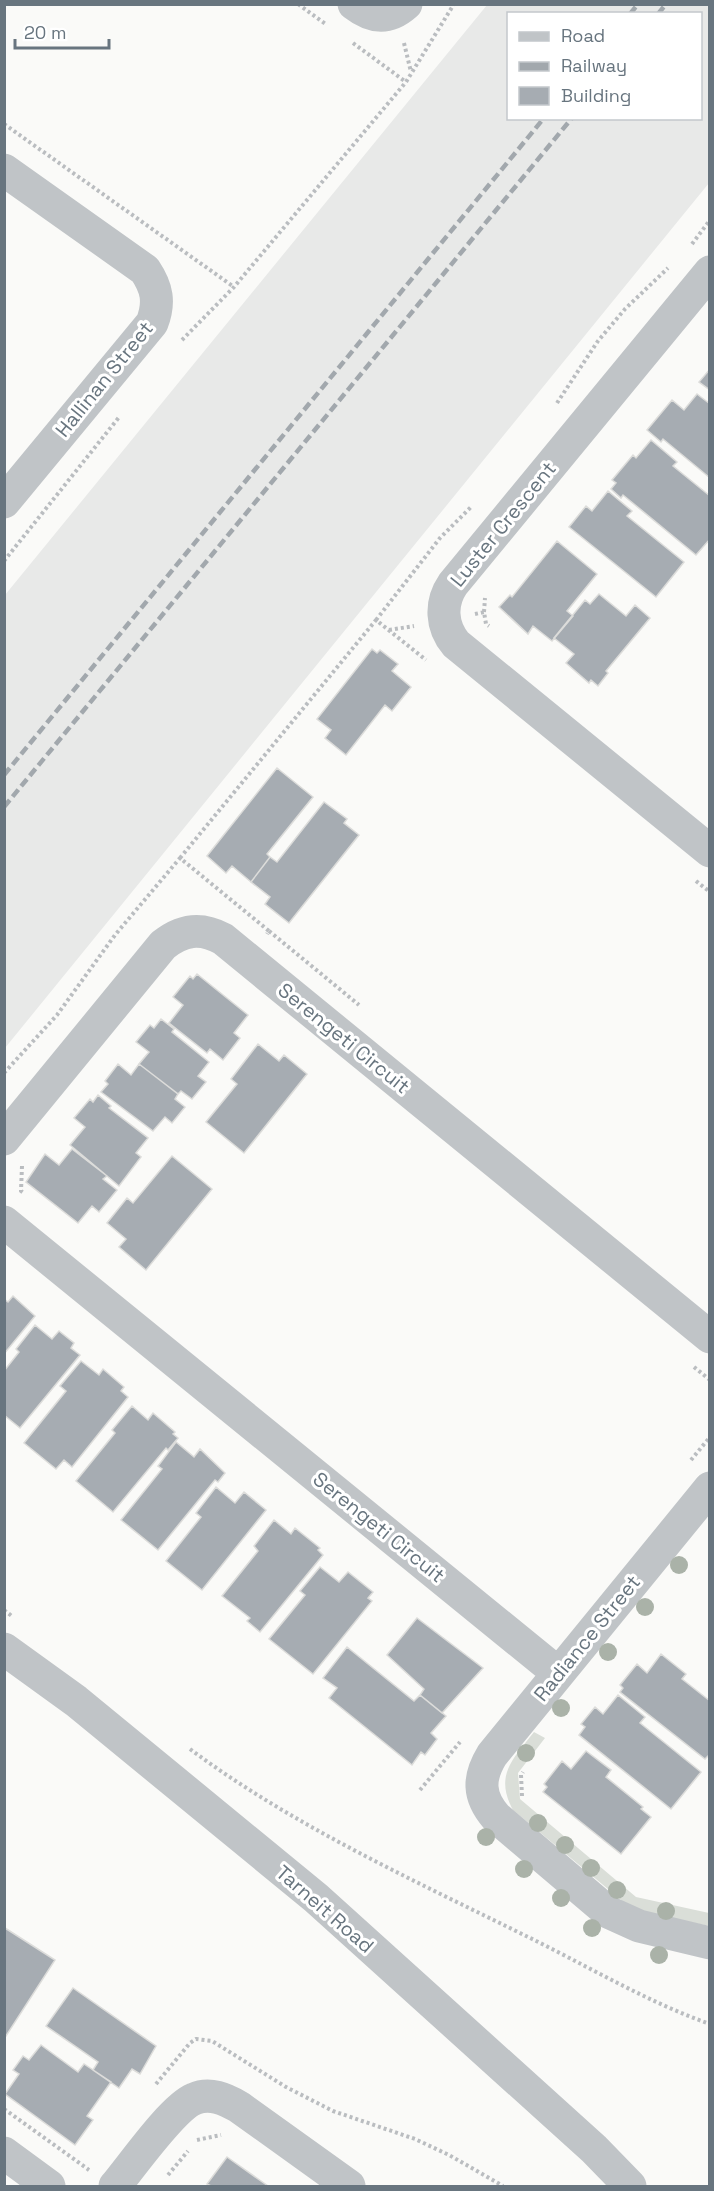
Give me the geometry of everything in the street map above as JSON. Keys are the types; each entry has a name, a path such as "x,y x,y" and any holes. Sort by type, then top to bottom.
{"street":[{"path":"354,4 373,15 386,16 406,4"},
{"name":"Hallinan Street","path":"4,170 145,270 153,283 157,296 157,310 152,323 4,502"},
{"name":"Luster Crescent","path":"698,261 453,585 443,608 446,629 456,644 700,864"},
{"name":"Serengeti Circuit","path":"16,1149 164,945 175,935 191,930 208,931 224,939 710,1337"},
{"name":"Serengeti Circuit","path":"4,1222 558,1673"},
{"name":"Radiance Street","path":"710,1488 492,1755 482,1774 482,1795 496,1817 608,1912 639,1926 710,1943"},
{"name":"Tarneit Road","path":"4,1649 76,1701 316,1898 594,2149 630,2187"},
{"path":"115,2187 177,2112 195,2098 207,2096 228,2101 349,2187"},
{"path":"4,2154 49,2187"}],"path":[{"path":"177,346 234,287 406,82 454,4"},
{"path":"4,124 234,287"},
{"path":"698,261 710,220"},
{"path":"551,411 598,341 625,309 672,264"},
{"path":"4,561 124,412"},
{"path":"4,1073 57,1015 115,935 376,620 440,538 480,498"},
{"path":"376,620 434,668"},
{"path":"180,858 269,931 246,958"},
{"path":"700,864 710,892"},
{"path":"16,1149 21,1191 30,1198"},
{"path":"4,1610 14,1617"},
{"path":"186,1746 224,1775 310,1826 473,1910 710,2024"},
{"path":"522,1798 521,1774 528,1766"},
{"path":"4,2109 87,2168"},
{"path":"166,2179 198,2139 222,2135 231,2142"}],"shaded area":[{"path":"487,5 709,5 709,183 5,1048 5,595"},
{"path":"534,1732 545,1738 518,1773 520,1799 636,1897 709,1913 709,1926 647,1913 626,1904 513,1810 505,1787 508,1768"}],"building":[{"path":"710,369 710,390 699,382"},
{"path":"697,394 710,404 710,478 663,439 661,442 647,430 672,400 684,410"},
{"path":"651,440 677,462 673,466 710,496 710,539 696,555 623,495 621,498 611,489 616,483 612,480 633,455 636,458"},
{"path":"608,491 632,511 627,516 684,562 656,597 569,527 586,506 592,511"},
{"path":"557,541 597,574 567,611 573,616 552,641 533,626 528,634 499,607 510,595 512,597"},
{"path":"599,594 626,616 635,605 650,618 606,671 608,673 598,686 591,680 589,683 566,663 574,654 554,638 585,600 590,604"},
{"path":"372,649 377,653 380,650 398,664 392,671 411,687 392,711 385,705 346,755 325,738 331,730 317,719"},
{"path":"277,768 313,797 267,854 270,857 251,882 232,866 226,873 207,856"},
{"path":"324,802 347,819 344,823 359,835 289,923 265,904 270,897 251,882 270,857 277,862"},
{"path":"197,974 248,1015 234,1033 240,1038 223,1060 210,1049 207,1053 169,1023 183,1005 173,997 190,976 193,979"},
{"path":"161,1019 174,1029 172,1032 209,1062 198,1076 206,1082 192,1099 181,1091 178,1094 139,1064 149,1052 136,1042 150,1025 154,1028"},
{"path":"258,1044 279,1061 284,1055 307,1074 244,1153 206,1122 237,1084 231,1079"},
{"path":"118,1064 131,1075 139,1064 178,1094 175,1099 185,1107 172,1123 165,1117 153,1131 101,1092 108,1084 105,1081"},
{"path":"98,1095 111,1106 109,1108 148,1138 136,1153 141,1157 119,1186 70,1145 85,1127 74,1118 90,1099 93,1102"},
{"path":"72,1149 107,1176 103,1179 117,1190 99,1212 92,1206 78,1223 26,1182 45,1154 59,1165"},
{"path":"172,1156 212,1189 146,1270 119,1247 126,1239 107,1223 127,1198 133,1203"},
{"path":"13,1296 35,1316 4,1354 4,1299 8,1302"},
{"path":"35,1325 52,1339 59,1331 74,1343 71,1348 80,1355 20,1428 4,1415 4,1371 19,1352 16,1349"},
{"path":"81,1361 99,1375 103,1369 124,1387 121,1391 128,1397 72,1467 64,1460 56,1469 24,1443 66,1391 60,1386"},
{"path":"132,1406 148,1420 153,1413 175,1432 173,1434 178,1438 168,1450 166,1448 113,1512 76,1481 115,1433 112,1430"},
{"path":"176,1442 194,1457 200,1449 225,1473 218,1482 215,1480 158,1550 121,1520 162,1469 158,1466"},
{"path":"216,1487 235,1503 244,1492 266,1510 202,1590 166,1561 201,1517 196,1513"},
{"path":"274,1520 291,1534 295,1528 320,1548 318,1550 323,1555 260,1632 247,1621 250,1618 222,1596 258,1551 254,1546"},
{"path":"320,1567 339,1582 348,1572 373,1592 368,1598 372,1601 313,1674 269,1639 305,1595 300,1591"},
{"path":"417,1618 483,1668 442,1713 420,1695 424,1689 387,1655"},
{"path":"347,1647 414,1701 420,1695 446,1716 431,1733 437,1739 425,1755 421,1752 412,1765 329,1698 337,1688 323,1678"},
{"path":"661,1654 686,1674 682,1679 710,1701 710,1754 705,1759 620,1692 623,1688 620,1685 637,1664 647,1673"},
{"path":"618,1695 645,1717 640,1723 701,1772 671,1809 579,1735 585,1727 581,1724 595,1707 603,1714"},
{"path":"586,1751 611,1770 606,1777 643,1807 641,1809 651,1817 621,1854 543,1792 547,1787 544,1784 562,1761 571,1769"},
{"path":"4,1929 55,1960 4,2039"},
{"path":"73,1988 156,2046 140,2074 132,2069 119,2088 93,2070 98,2062 46,2026"},
{"path":"41,2045 78,2072 84,2064 111,2082 87,2116 93,2120 75,2145 5,2094 19,2074 13,2070 23,2056 29,2060"},
{"path":"227,2157 268,2186 211,2186 207,2184"}],"railway":[{"path":"632,12 638,4"},
{"path":"660,12 666,4"},
{"path":"4,775 542,120"},
{"path":"4,807 570,120"}]}
